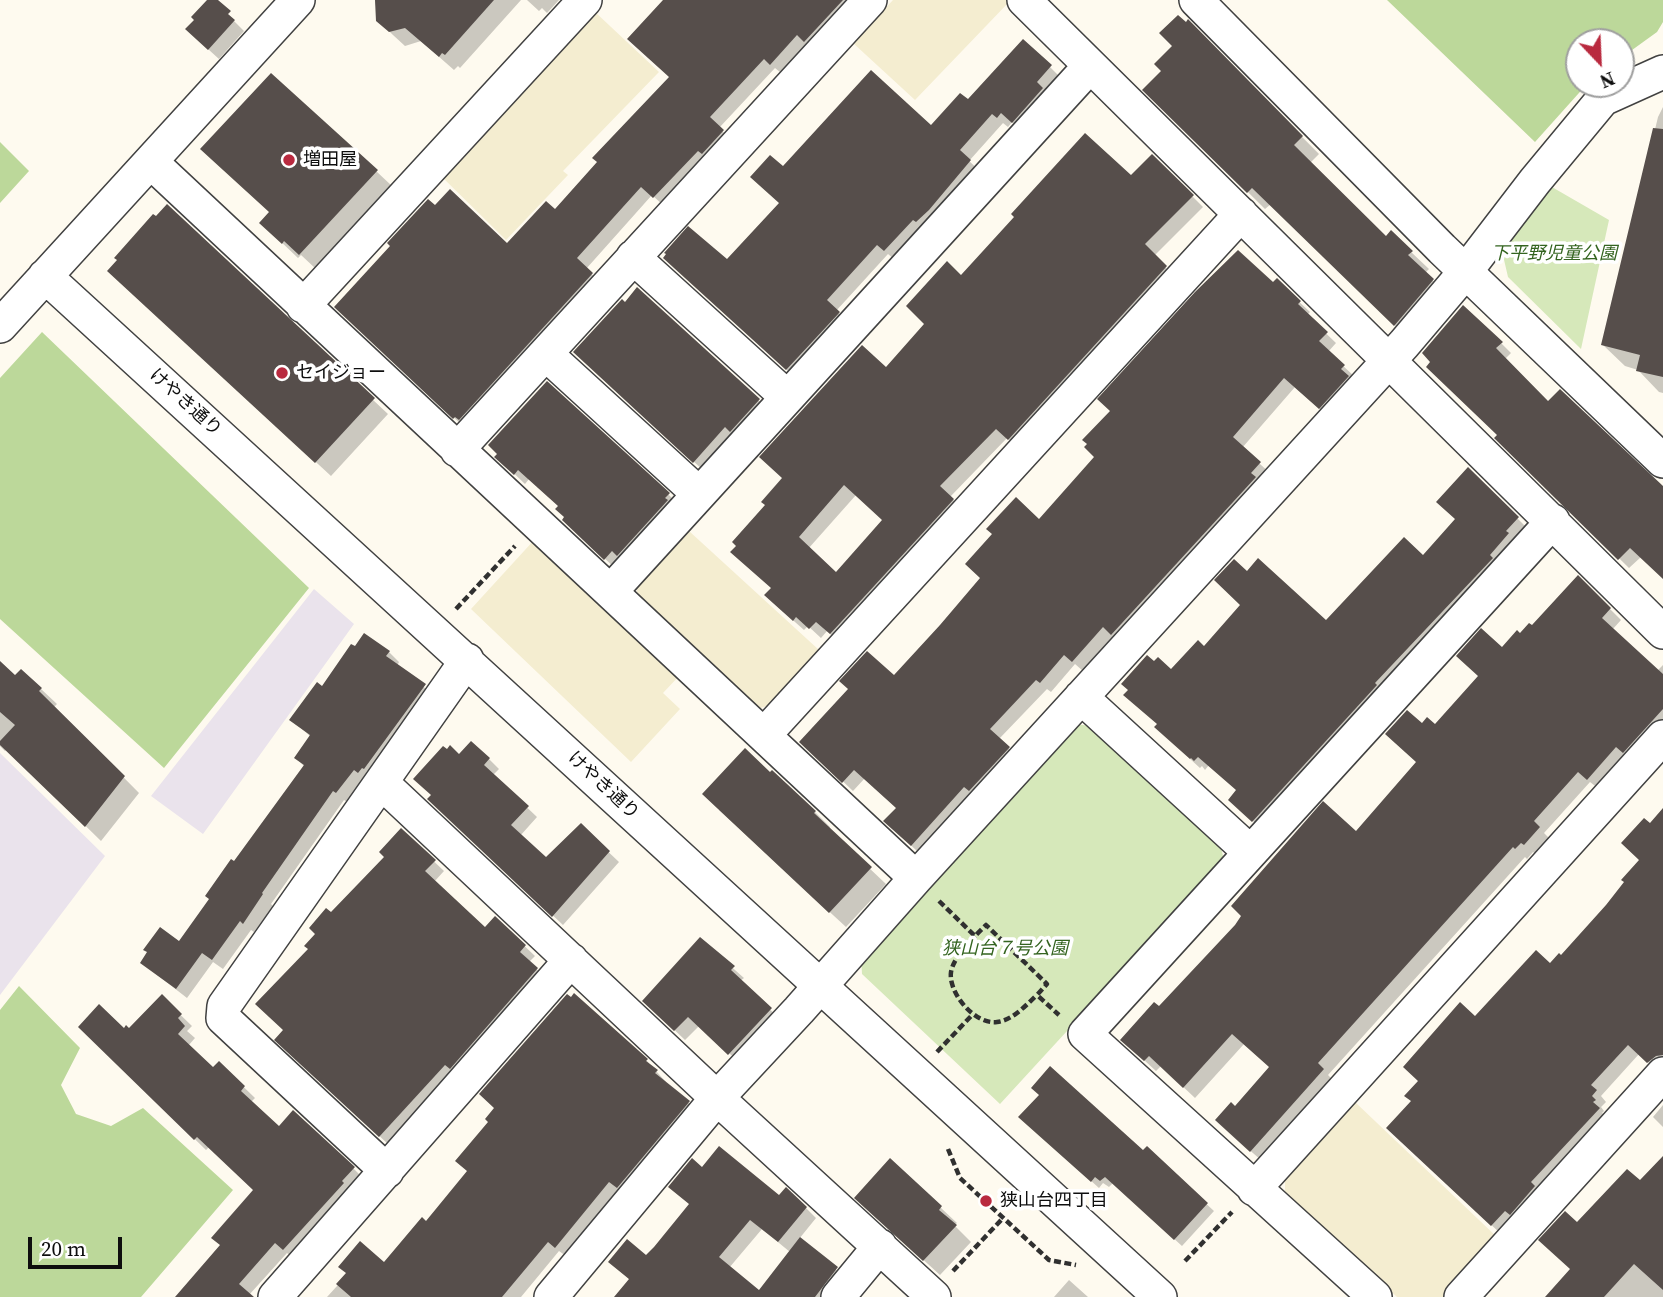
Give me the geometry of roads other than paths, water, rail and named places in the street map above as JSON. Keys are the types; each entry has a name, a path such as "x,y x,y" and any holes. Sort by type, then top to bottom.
{"street":[{"path":"0,326 298,0"},
{"path":"303,306 585,0"},
{"path":"457,450 870,0"},
{"path":"1024,0 1663,632"},
{"path":"1196,0 1466,271 1663,461"},
{"path":"611,591 1090,66"},
{"path":"551,1297 717,1098 1389,361 1466,271 1535,181 1603,99 1663,72"},
{"path":"150,162 915,878"},
{"path":"764,735 1241,214"},
{"path":"633,257 787,397"},
{"name":"けやき通り","path":"45,276 1160,1297"},
{"path":"546,354 699,494"},
{"path":"1374,1297 1085,1034 1553,521"},
{"path":"387,1171 223,1018 224,1006 467,660"},
{"path":"1081,697 1250,852"},
{"path":"1254,1189 1663,737"},
{"path":"382,783 717,1098 933,1296"},
{"path":"275,1297 571,960"},
{"path":"1461,1297 1663,1074"},
{"path":"838,1297 880,1246"}],"place":[{"name":"増田屋","path":"289,160"},
{"name":"セイジョー","path":"282,373"},
{"name":"狭山台四丁目","path":"986,1201"}],"park label":[{"name":"下平野児童公園","path":"1554,254"},
{"name":"狭山台７号公園","path":"1005,949"}]}
